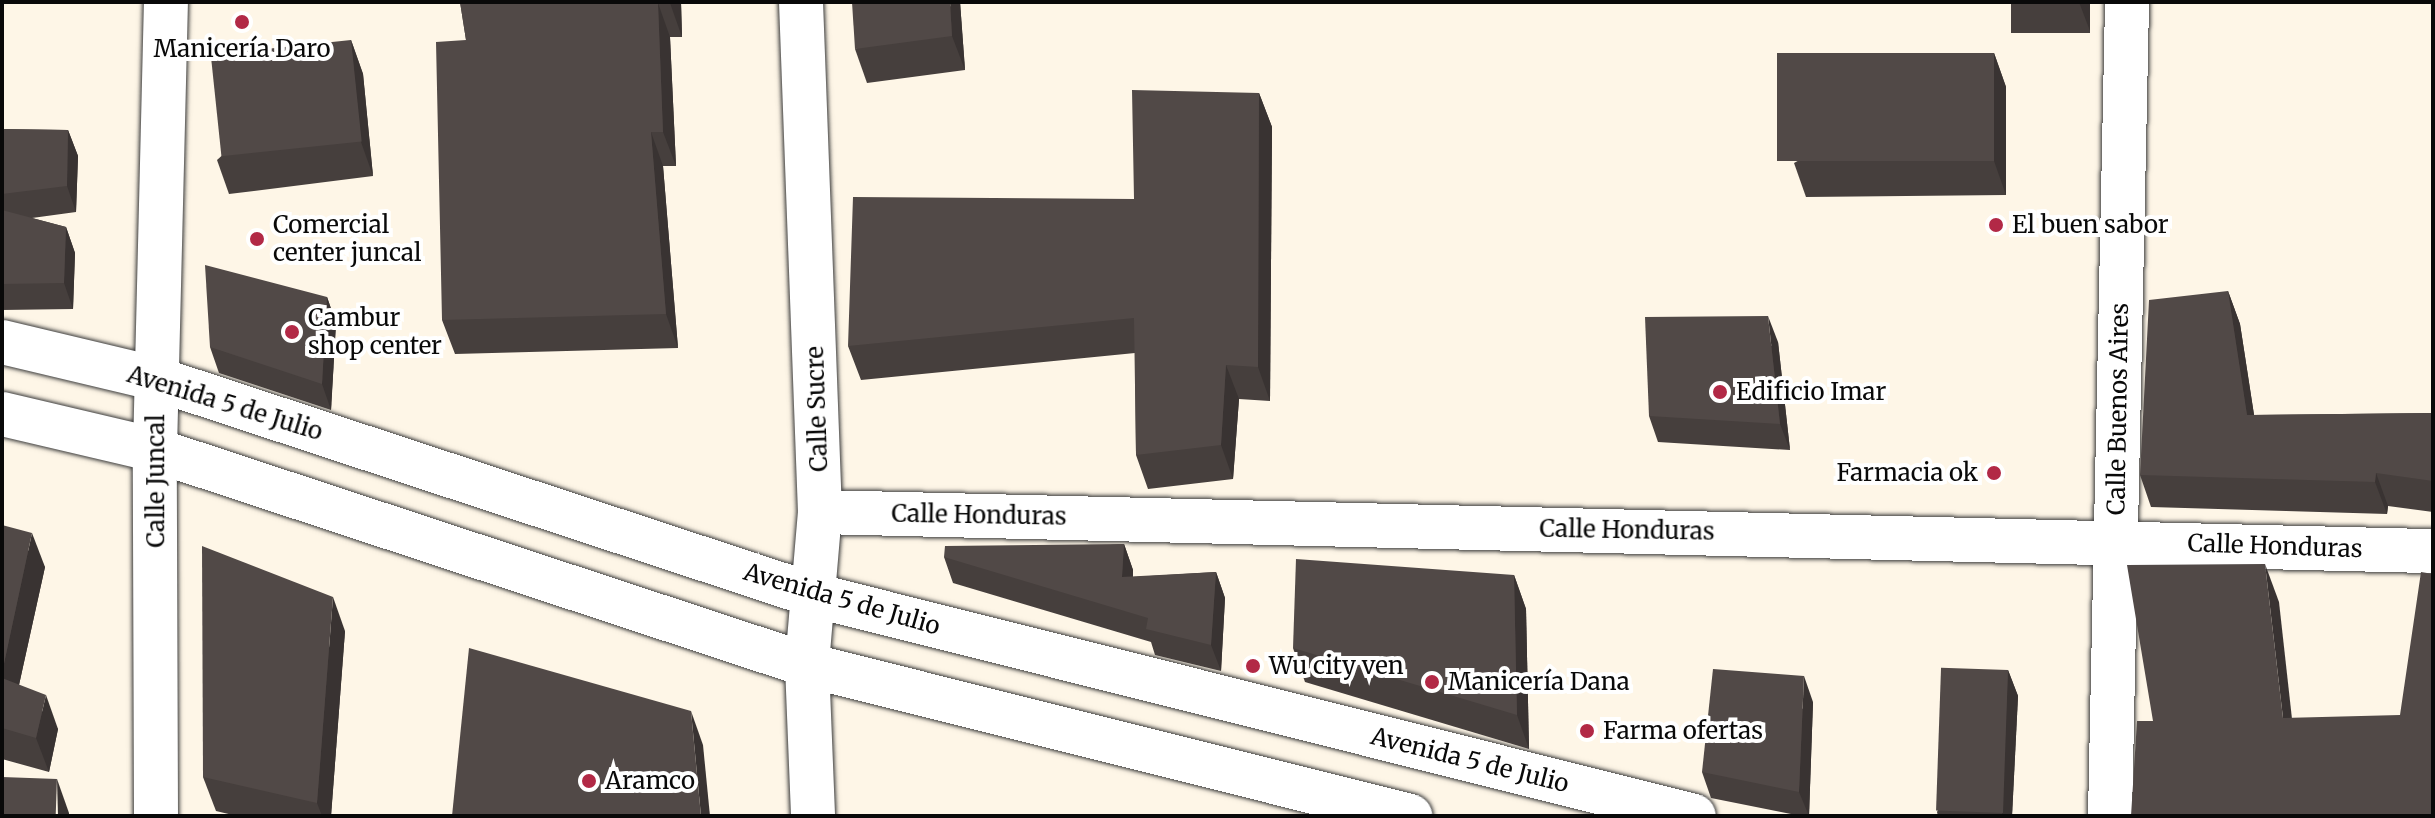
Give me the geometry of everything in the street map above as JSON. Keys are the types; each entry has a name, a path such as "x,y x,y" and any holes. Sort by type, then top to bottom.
{"street":[{"name":"Calle Juncal","path":"156,816 155,450 166,2"},
{"name":"Calle Sucre","path":"801,2 820,512 807,665 813,816"},
{"name":"Calle Buenos Aires","path":"2110,816 2127,2"},
{"name":"Avenida 5 de Julio","path":"2,342 157,379 813,595 1694,816"},
{"path":"2,414 155,450 807,665 1410,816"},
{"name":"Calle Honduras","path":"820,512 2433,551"}],"building":[{"path":"460,2 670,2 658,3 663,132 651,132 666,314 442,320 436,42 466,40"},
{"path":"852,2 950,2 952,36 855,49"},
{"path":"351,40 362,141 221,156 211,55"},
{"path":"1777,53 1994,53 1994,161 1777,161"},
{"path":"1132,90 1259,93 1258,367 1226,365 1221,445 1136,455 1134,318 848,346 853,197 1134,199"},
{"path":"2,129 68,130 67,186 2,194"},
{"path":"2,210 66,227 64,283 2,284"},
{"path":"205,265 327,297 322,384 210,347"},
{"path":"2228,291 2247,415 2433,413 2433,481 2376,473 2375,482 2140,475 2149,300"},
{"name":"Edificio Imar","path":"1768,316 1780,424 1649,416 1645,317"},
{"path":"2,525 32,533 2,673"},
{"path":"1124,544 1122,577 1216,572 1211,645 1146,629 1148,618 944,557 945,546"},
{"path":"202,546 333,597 317,803 203,777"},
{"path":"1296,559 1514,575 1517,715 1293,648"},
{"path":"2265,564 2283,718 2400,715 2421,572 2433,574 2433,816 2131,816 2137,721 2153,721 2127,565"},
{"name":"Aramco","path":"469,648 691,711 701,816 452,816"},
{"path":"1941,668 2008,670 2003,813 1936,811"},
{"path":"1713,669 1804,676 1799,792 1702,772"},
{"path":"2,678 46,695 36,738 2,728"},
{"path":"2,777 57,779 56,816 2,816"}],"place":[{"name":"Manicería Daro","path":"242,22"},
{"name":"El buen sabor","path":"1996,225"},
{"name":"Comercial center juncal","path":"257,239"},
{"name":"Cambur shop center","path":"292,332"},
{"name":"Edificio Imar","path":"1720,392"},
{"name":"Farmacia ok","path":"1994,473"},
{"name":"Wu city ven","path":"1253,666"},
{"name":"Manicería Dana","path":"1432,682"},
{"name":"Farma ofertas","path":"1587,731"},
{"name":"Aramco","path":"589,781"}]}
